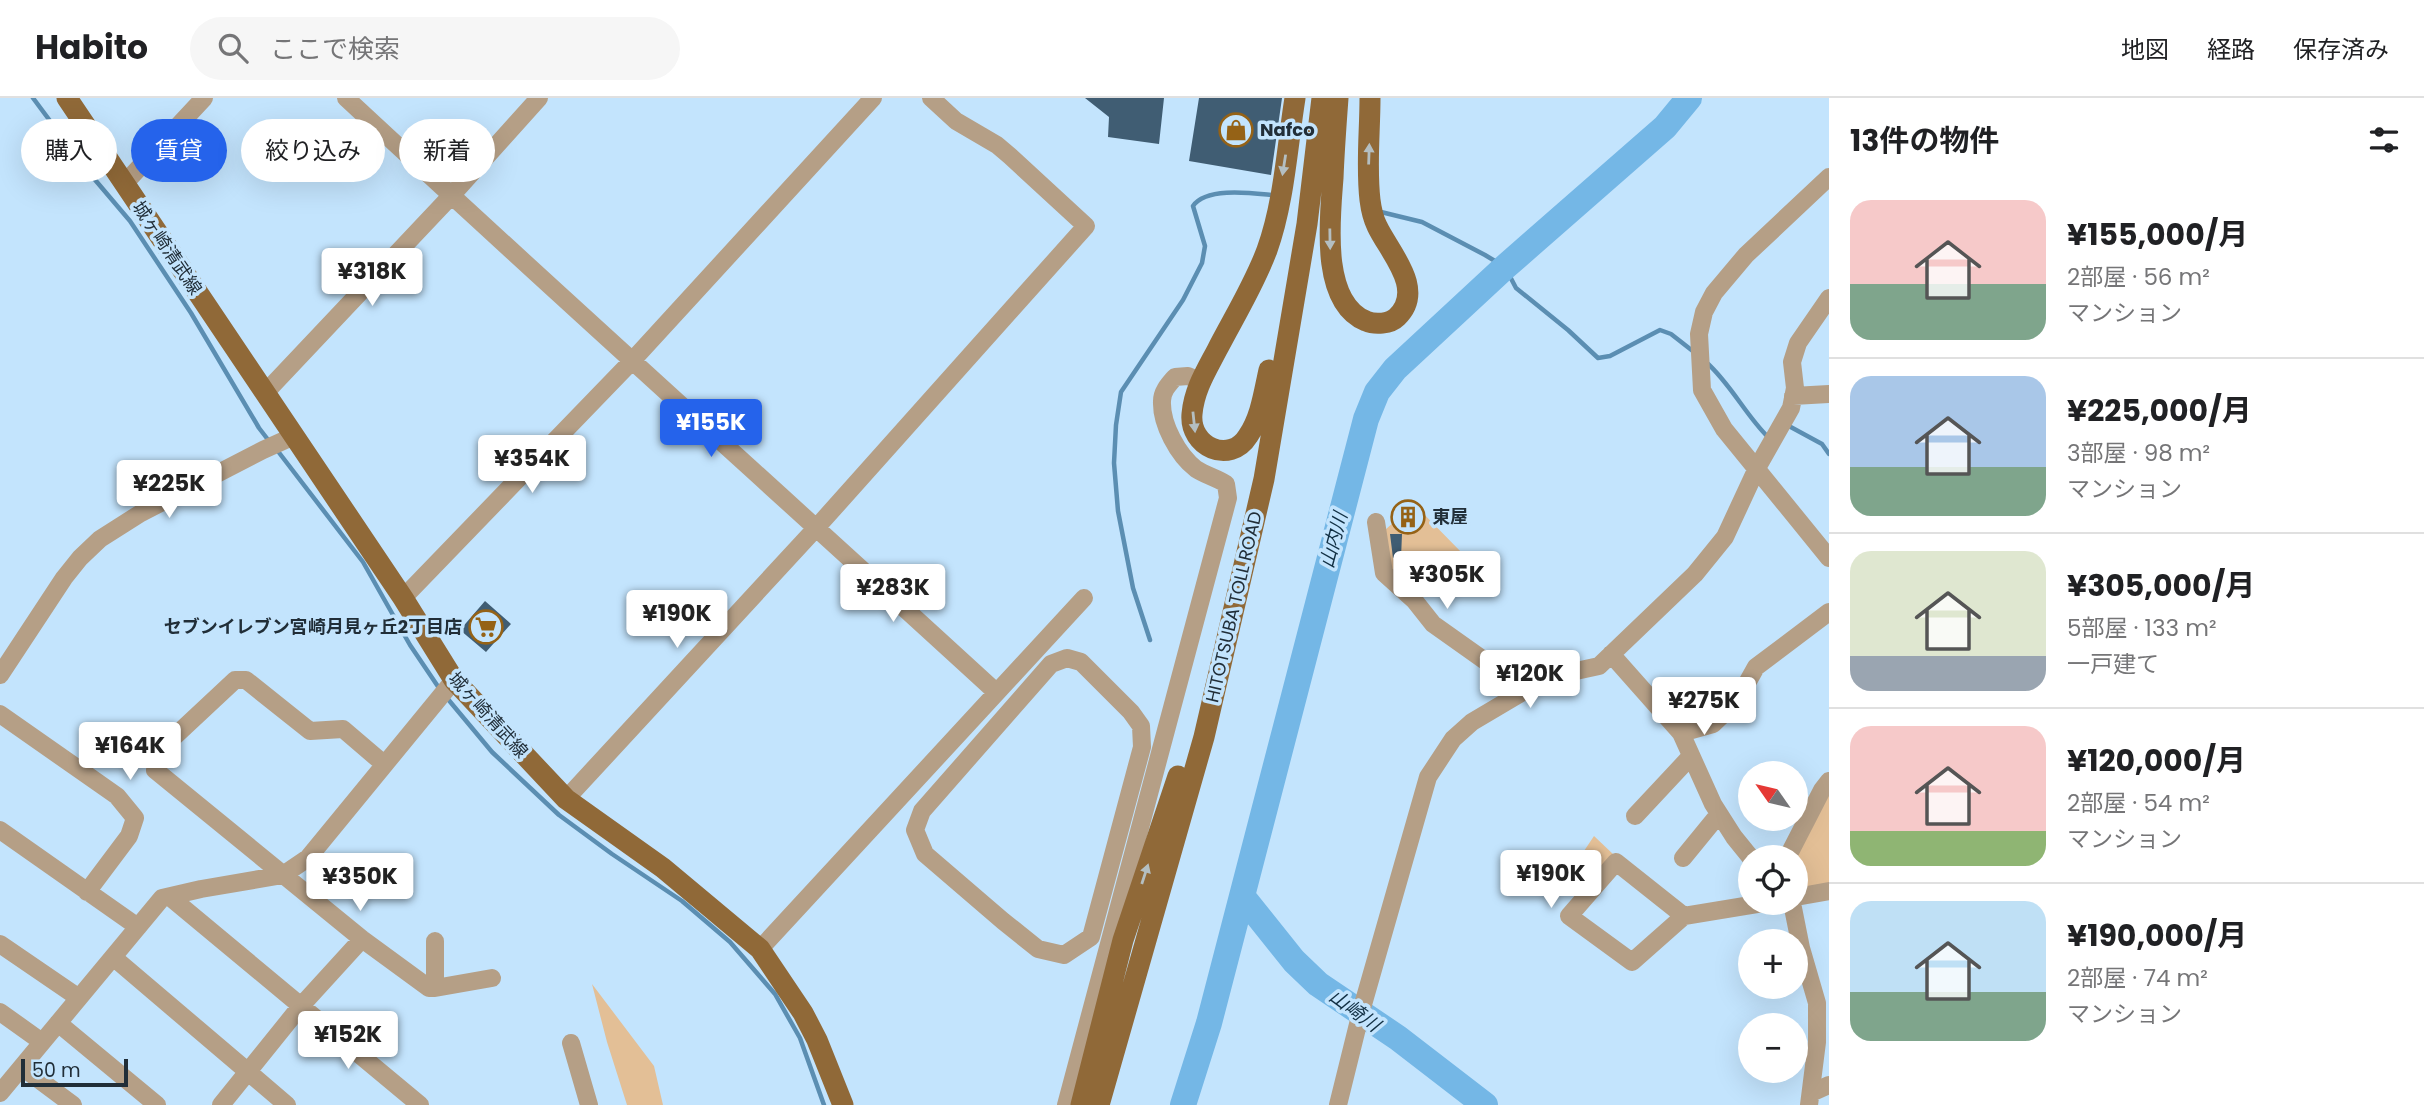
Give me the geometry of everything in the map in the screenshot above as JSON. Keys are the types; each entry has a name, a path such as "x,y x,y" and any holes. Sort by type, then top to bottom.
{"main road":[{"name":"城ヶ崎清武線","path":"67,98 265,393 288,439 403,598 452,683 566,799 663,868 760,949 803,1013 843,1105"},
{"path":"1295,98 1278,206 1268,248 1200,381 1191,418 1193,432 1200,441 1217,450 1228,450 1241,445 1249,435 1261,407 1314,178"},
{"name":"HITOTSUBA TOLL ROAD","path":"1099,1105 1204,737 1264,478 1314,178 1322,98"},
{"path":"1338,98 1329,241 1332,267 1344,302 1352,312 1366,321 1377,323 1393,320 1400,314 1407,290 1401,268 1377,227 1370,200 1370,98"},
{"path":"1081,1105 1123,940 1173,794 1216,639 1241,581"}],"street":[{"path":"124,184 204,98"},
{"path":"346,98 631,362 817,527 996,692"},
{"path":"265,393 451,196 539,98"},
{"path":"403,598 631,362 873,98"},
{"path":"566,799 817,527 1086,226 997,145 956,121 931,98"},
{"path":"1829,177 1746,255 1714,293 1704,313 1699,334 1702,390 1724,429 1829,558"},
{"path":"1338,1105 1362,1008 1428,777 1453,739 1472,722 1521,693 1576,671 1599,666 1695,575 1725,537 1757,468 1791,408 1795,388 1792,362 1798,343 1829,298"},
{"path":"1066,1105 1228,498 1226,484 1197,470 1186,458 1166,425 1162,400 1165,388 1175,377 1188,376 1200,381"},
{"path":"1793,396 1829,394"},
{"path":"2,669 64,578 100,539 141,513 288,439"},
{"path":"1376,522 1384,573 1414,600 1433,624 1488,663 1521,693"},
{"path":"760,949 1084,598"},
{"path":"1681,733 1713,724 1737,701 1756,667 1829,612"},
{"path":"1611,654 1681,733 1719,814 1740,845"},
{"path":"1067,658 1081,662 1131,712 1141,726 1142,747 1091,937 1064,955 1038,949 1003,922 925,854 915,830 922,811 1000,722 1051,664 1067,658"},
{"path":"384,764 343,729 310,731 246,680 234,680 159,751 155,770 362,939 429,988 492,978"},
{"path":"0,1093 162,898 283,875 308,858 452,683"},
{"path":"983,706 1000,722"},
{"path":"0,714 117,796 135,818 129,836 87,892"},
{"path":"1635,816 1691,756"},
{"path":"1794,845 1829,781"},
{"path":"1683,858 1719,814"},
{"path":"0,830 138,927"},
{"path":"1684,916 1616,862 1569,916 1632,962 1684,916 1738,907"},
{"path":"1808,895 1829,891"},
{"path":"170,897 420,1105"},
{"path":"1794,915 1817,1003 1817,1042 1810,1099"},
{"path":"221,1105 300,1007 362,939"},
{"path":"435,941 435,988"},
{"path":"0,944 79,998"},
{"path":"113,957 287,1105"},
{"path":"0,1012 42,1042"},
{"path":"58,1023 157,1105"},
{"path":"571,1043 589,1105"},
{"path":"22,1066 73,1105"},
{"path":"1810,1099 1829,1085"}],"shaded area":[{"path":"1414,504 1464,555 1416,596 1387,568 1385,530"},
{"path":"1829,789 1829,884 1808,887 1808,845 1802,845"},
{"path":"1594,836 1614,855 1599,874 1580,857"},
{"path":"592,984 654,1066 663,1105 627,1105"}],"building":[{"path":"1085,98 1164,98 1159,144 1108,137 1109,117"},
{"name":"Nafco","path":"1199,98 1282,98 1271,175 1189,161"},
{"path":"1390,534 1402,534 1401,558 1393,558"},
{"name":"セブンイレブン宮崎月見ヶ丘2丁目店","path":"485,601 511,624 486,652 460,630"}],"waterway":[{"path":"33,98 85,168 130,221 191,313 269,441"},
{"name":"山内川","path":"1183,1105 1209,1023 1366,419 1377,392 1395,369 1505,267 1665,127 1689,98"},
{"path":"1150,640 1133,588 1118,511 1114,463 1121,392 1183,300 1202,263 1205,246 1193,206 1199,200 1218,194 1271,195"},
{"path":"1381,212 1422,222 1505,267 1516,288 1598,358 1610,356 1660,330 1671,334 1694,352"},
{"path":"1706,362 1769,438"},
{"path":"1787,425 1822,444 1829,454"},
{"path":"277,450 363,562 410,645 439,688"},
{"path":"447,698 492,752 559,815 682,901 730,942 775,994 800,1038 824,1105"},
{"name":"山崎川","path":"1242,896 1294,961 1318,984 1398,1038 1485,1105"}],"place":[{"name":"Nafco","path":"1236,130"},
{"name":"東屋","path":"1408,517"},
{"name":"セブンイレブン宮崎月見ヶ丘2丁目店","path":"486,627"}]}
